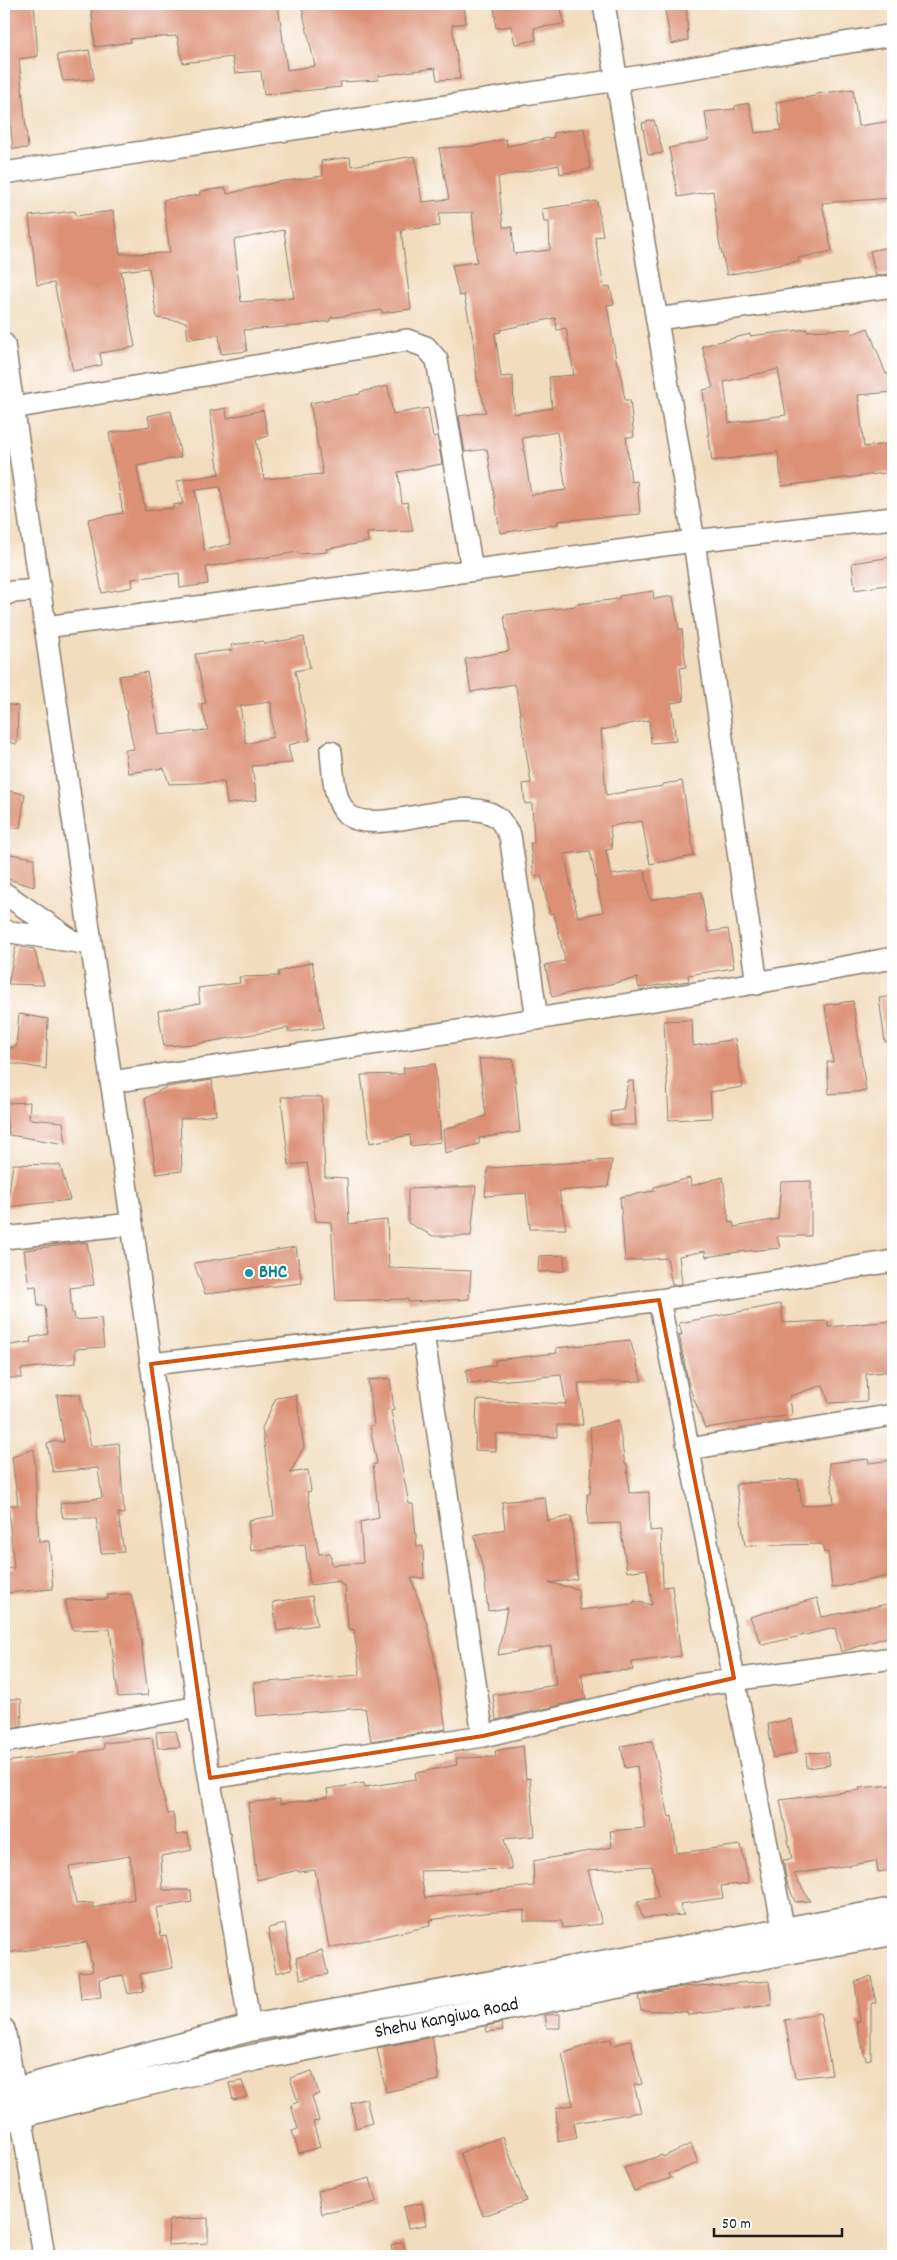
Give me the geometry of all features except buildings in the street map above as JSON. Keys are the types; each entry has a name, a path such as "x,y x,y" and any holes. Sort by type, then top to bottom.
{"main road":[{"name":"Shehu Kangiwa Road","path":"11,2104 250,2028 893,1911"},
{"name":"Shehu Kangiwa Road","path":"11,2104 102,2093 257,2057 786,1951 893,1932"}],"street":[{"path":"604,4 694,540 757,984"},
{"path":"4,173 617,80 893,35"},
{"path":"657,319 893,286"},
{"path":"13,408 407,340 426,347 437,360 472,570"},
{"path":"4,344 45,627 81,942 111,1082 198,1707 250,2028"},
{"path":"45,627 694,540 893,518"},
{"path":"6,591 39,590"},
{"path":"331,752 336,794 347,813 366,822 474,808 497,817 510,836 537,1020"},
{"path":"4,893 81,942"},
{"path":"4,931 81,942"},
{"path":"111,1082 537,1020 757,984 893,958"},
{"path":"4,1238 132,1224"},
{"path":"151,1364 423,1333 660,1300 893,1261"},
{"path":"660,1300 784,1931"},
{"path":"423,1333 484,1736"},
{"path":"689,1449 893,1415"},
{"path":"210,1778 484,1736 697,1685 734,1678 893,1658"},
{"path":"4,1742 198,1707"},
{"path":"4,2029 11,2104 44,2256"}],"highlighted area":[{"path":"659,1300 734,1678 483,1736 210,1778 151,1364"}],"place":[{"name":"BHC","path":"249,1273"}]}
